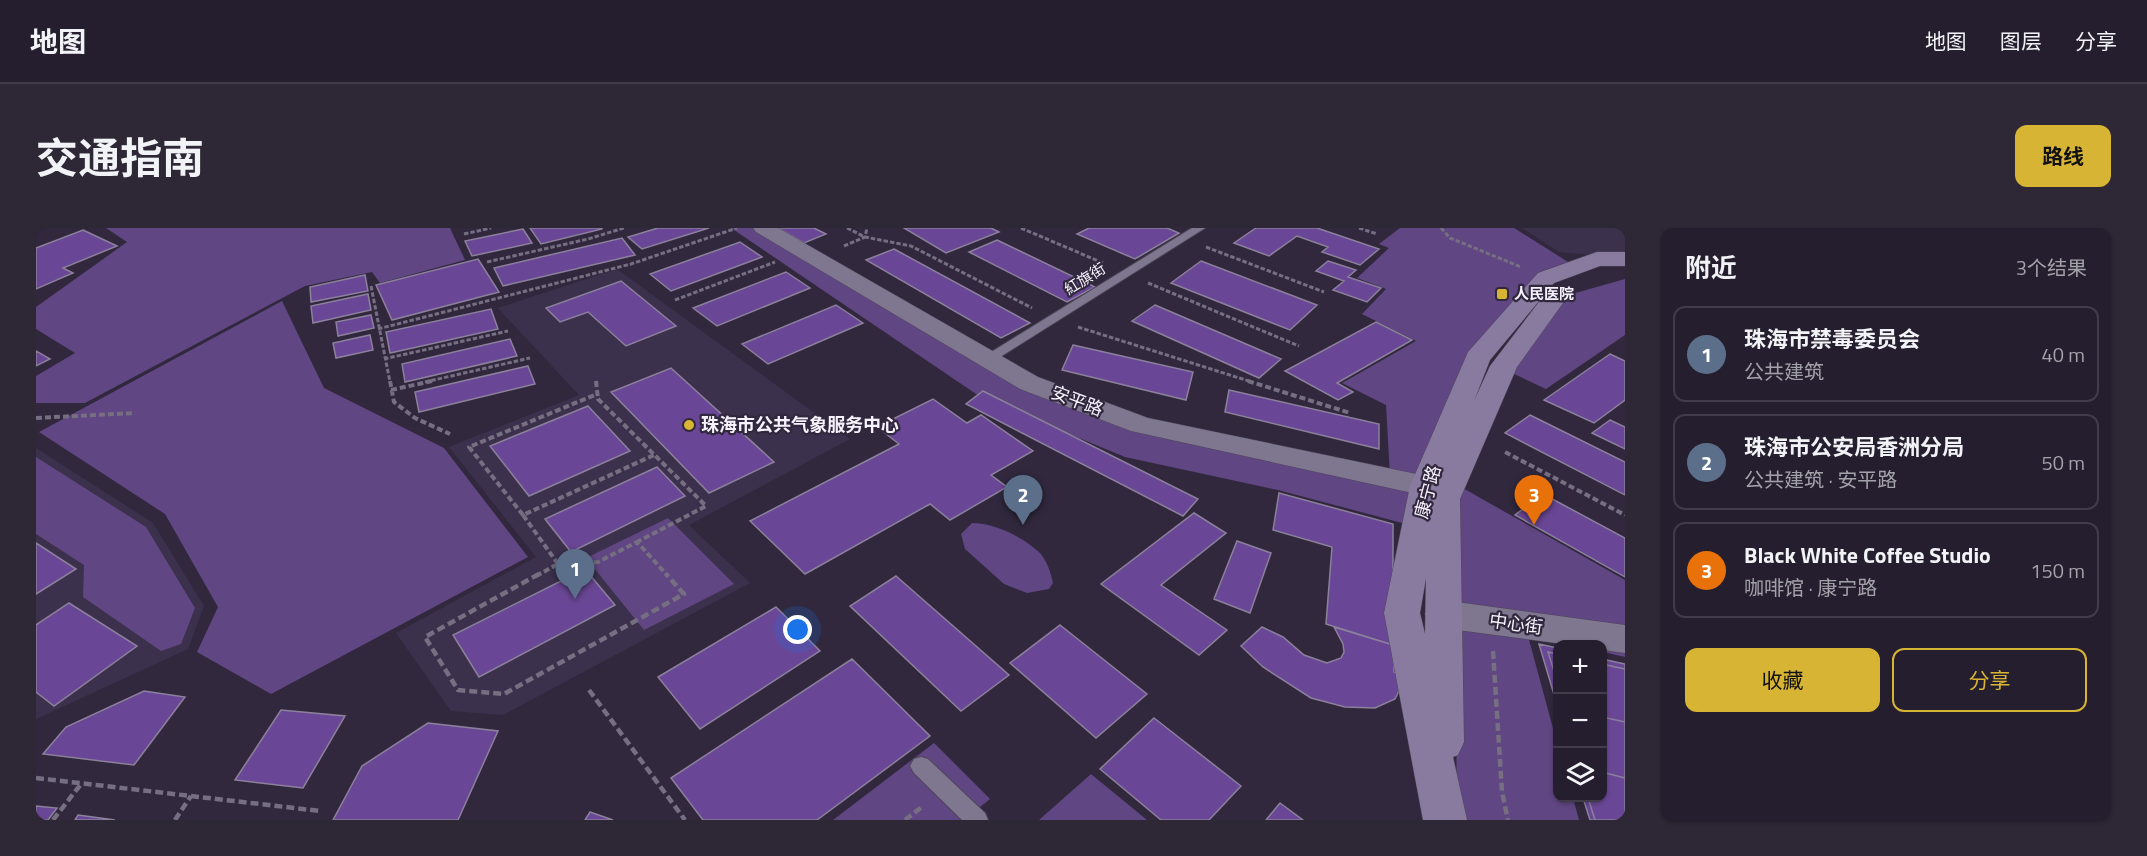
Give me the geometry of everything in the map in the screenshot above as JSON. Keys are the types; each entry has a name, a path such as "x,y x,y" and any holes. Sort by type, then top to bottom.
{"main road":[{"name":"康宁路","path":"1444,818 1402,613 1426,486 1477,358 1546,278 1597,259 1625,260"},
{"name":"康宁路","path":"1444,818 1444,498 1504,366 1558,293 1625,273"}],"street":[{"name":"安平路","path":"763,228 1029,383 1141,425 1426,486"},
{"name":"中心街","path":"1443,614 1625,639"}],"lane":[{"name":"紅旗街","path":"987,359 1200,228"},
{"path":"921,766 976,820"}],"path":[{"path":"464,234 491,228"},
{"path":"487,262 588,239 624,228"},
{"path":"378,329 631,264 738,228"},
{"path":"847,228 865,237 911,246 1052,319 1350,413"},
{"path":"1021,228 1299,346"},
{"path":"1359,228 1377,234"},
{"path":"1441,228 1450,238 1546,278"},
{"path":"1183,238 1324,292"},
{"path":"675,300 803,251"},
{"path":"371,286 394,402 415,418 450,434"},
{"path":"384,359 508,331"},
{"path":"391,390 530,358"},
{"path":"596,381 598,399 706,506 597,562 558,564 425,637 459,690 504,694 684,594 637,542"},
{"path":"558,564 469,447 597,394"},
{"path":"36,418 135,413"},
{"path":"1505,452 1625,515"},
{"path":"522,515 654,455"},
{"path":"1491,621 1502,792 1508,820"},
{"path":"589,690 686,820"},
{"path":"36,778 320,811"},
{"path":"53,820 82,783"},
{"path":"175,820 191,796"}],"shaded area":[{"path":"106,228 450,228 465,260 380,283 372,272 305,286 85,403 36,403 36,376 75,353 36,329 36,307 127,242"},
{"path":"731,228 758,228 1028,385 1138,428 1417,489 1406,524 1278,490 1125,457 982,398"},
{"path":"1400,228 1514,228 1573,265 1472,356 1422,482 1390,476 1386,405 1342,383 1416,341 1362,314 1386,289 1357,278 1389,248 1379,244"},
{"path":"1522,228 1625,228 1625,258 1559,252"},
{"path":"617,269 850,439 689,525 750,583 503,715 451,711 396,633 536,557 449,447 579,395 498,308"},
{"path":"1625,279 1625,335 1546,389 1512,373 1565,296"},
{"path":"282,301 324,388 444,448 528,557 271,694 197,652 218,607 165,514 39,432"},
{"path":"36,448 153,523 204,606 188,649 36,719"},
{"path":"36,457 146,527 195,608 181,644 161,651 83,597 84,565 36,534"},
{"path":"1461,487 1625,580 1625,657 1607,653 1607,640 1553,641 1528,636 1553,728 1553,802 1574,802 1579,820 1457,820 1454,503"},
{"path":"668,518 734,584 644,630 586,558"},
{"path":"972,523 999,528 1017,536 1040,553 1053,583 1049,589 1027,593 1004,584 965,549 961,534"},
{"path":"934,743 990,799 964,820 833,820"},
{"path":"1091,774 1147,820 1039,820"}],"building":[{"path":"530,228 602,228 602,229 541,244"},
{"path":"658,228 709,228 642,249 628,237"},
{"path":"778,228 814,228 826,234 804,243"},
{"path":"904,228 991,228 999,232 946,253"},
{"path":"1089,228 1167,228 1179,233 1135,259 1077,234"},
{"path":"1256,228 1317,228 1379,249 1360,265 1322,252 1328,247 1297,236 1269,256 1234,243"},
{"path":"523,229 532,243 472,256 465,241"},
{"path":"83,230 117,246 63,268 73,273 36,289 36,248"},
{"path":"622,238 635,255 503,286 494,268"},
{"path":"997,240 1095,287 1067,302 969,252"},
{"path":"740,242 762,257 671,291 650,274"},
{"path":"894,249 1030,323 1001,338 866,260"},
{"path":"478,259 499,292 392,320 376,285"},
{"path":"1201,261 1317,305 1290,330 1171,283"},
{"path":"1328,261 1356,270 1348,277 1381,288 1367,302 1333,290 1344,281 1316,271"},
{"path":"786,272 810,288 717,326 693,308"},
{"path":"365,275 368,291 311,302 310,287"},
{"path":"621,281 676,326 626,346 588,312 560,322 546,308"},
{"path":"368,294 371,310 313,323 311,306"},
{"path":"836,305 863,323 768,364 742,344"},
{"path":"1155,305 1281,359 1259,378 1132,321"},
{"path":"491,309 498,329 390,353 386,332"},
{"path":"371,315 374,328 338,336 336,322"},
{"path":"1376,322 1412,340 1337,383 1353,392 1338,400 1285,371"},
{"path":"370,335 373,350 336,358 333,343"},
{"path":"510,339 517,356 405,382 402,364"},
{"path":"1073,345 1193,372 1186,400 1062,370"},
{"path":"36,351 50,359 36,366"},
{"path":"1610,354 1625,361 1625,400 1594,423 1544,400"},
{"path":"528,366 535,384 419,412 415,392"},
{"path":"671,368 774,462 709,493 611,392"},
{"path":"1229,390 1379,424 1379,449 1225,412"},
{"path":"983,391 1198,499 1183,516 966,404"},
{"path":"933,399 967,423 981,415 1033,451 991,475 1007,487 950,520 930,504 805,574 750,521 899,444 877,427"},
{"path":"588,406 630,451 529,496 490,446"},
{"path":"1530,415 1625,462 1625,495 1505,433"},
{"path":"1610,420 1625,427 1625,449 1592,433"},
{"path":"657,467 685,496 571,552 545,519"},
{"path":"1279,493 1393,524 1393,645 1326,624 1332,547 1273,530"},
{"path":"1543,494 1625,538 1625,577 1515,515"},
{"path":"1194,513 1226,533 1161,585 1227,630 1199,655 1101,584"},
{"path":"1237,541 1271,553 1250,613 1214,599"},
{"path":"36,543 76,569 36,594"},
{"path":"585,569 615,605 479,677 453,635"},
{"path":"896,576 1009,675 961,711 850,606"},
{"path":"69,603 137,646 54,706 36,692 36,625"},
{"path":"776,607 820,651 700,729 658,677"},
{"path":"1060,625 1147,694 1096,738 1010,663"},
{"path":"1262,627 1283,637 1304,655 1327,663 1341,658 1344,652 1343,644 1334,627 1393,645 1394,672 1406,677 1395,699 1375,708 1345,707 1311,698 1263,667 1241,646"},
{"path":"1539,644 1553,647 1553,691"},
{"path":"1548,652 1553,653 1553,668"},
{"path":"852,659 930,736 817,820 703,820 671,778"},
{"path":"1607,660 1625,664 1625,820 1590,820 1584,802 1607,802"},
{"path":"1607,665 1625,669 1625,722 1607,718"},
{"path":"144,691 185,697 134,765 43,754 66,727"},
{"path":"281,710 345,716 303,788 235,780"},
{"path":"1154,718 1241,786 1209,820 1161,820 1100,769"},
{"path":"428,723 498,731 458,820 333,820 362,766"},
{"path":"1607,773 1625,778 1625,820 1595,820 1589,802 1607,802"},
{"path":"1280,803 1303,820 1266,820"},
{"path":"36,806 57,808 48,820 36,820"},
{"path":"590,812 613,820 585,820"},
{"path":"78,815 115,820 75,820"}],"place":[{"name":"人民医院","path":"1502,294"},
{"name":"珠海市公共气象服务中心","path":"689,425"},
{"name":"珠海市公安局香洲分局","path":"1023,525"},
{"name":"Black White Coffee Studio","path":"1534,525"},
{"name":"珠海市禁毒委员会","path":"575,599"}]}
